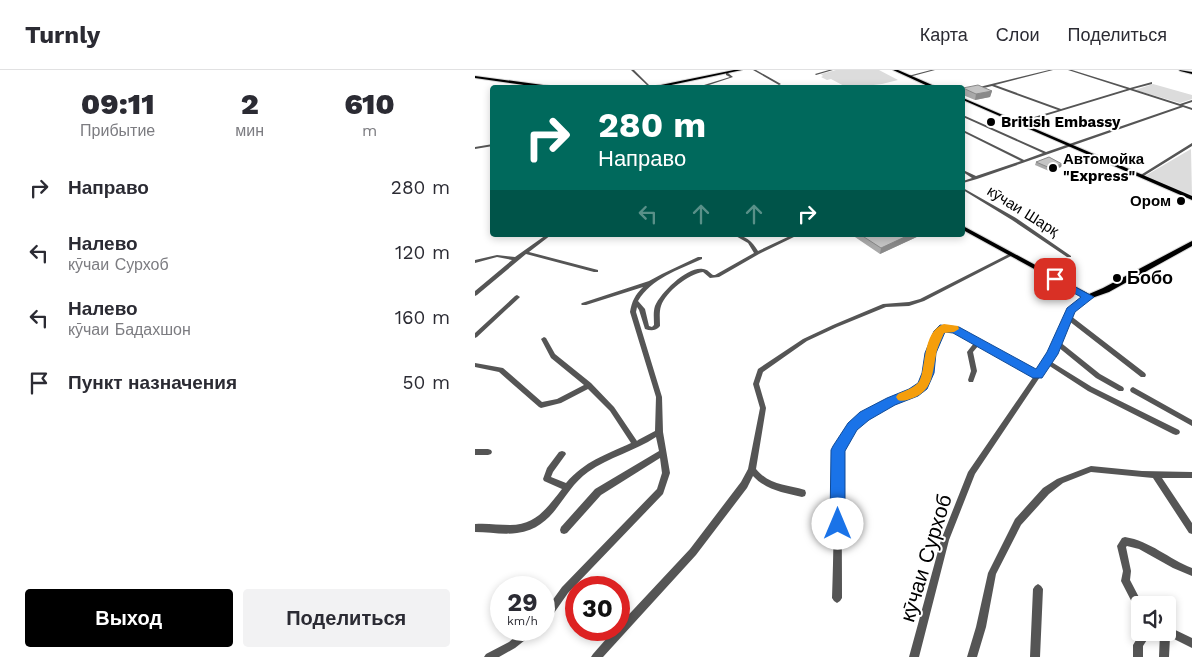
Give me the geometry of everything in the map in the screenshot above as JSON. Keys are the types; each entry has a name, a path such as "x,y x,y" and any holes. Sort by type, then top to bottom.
{"highway":[{"path":"1181,70 1192,72"},
{"path":"1185,70 1192,72"}],"main road":[{"path":"661,85 740,70"},
{"path":"895,70 930,85"},
{"path":"475,77 535,85"},
{"path":"965,100 1192,198"},
{"path":"965,229 1089,297 1110,288 1192,242"}],"street":[{"path":"632,70 648,85"},
{"path":"754,70 780,84"},
{"path":"816,74 832,70"},
{"path":"909,76 935,70"},
{"path":"965,91 1052,70"},
{"path":"1069,70 1192,109"},
{"path":"705,85 732,78 727,74"},
{"path":"1018,123 1151,83"},
{"path":"990,85 1061,110"},
{"path":"965,181 1192,101"},
{"path":"965,117 1045,154"},
{"path":"965,133 1024,161"},
{"path":"1141,176 1192,144"},
{"path":"475,148 490,146"},
{"path":"965,171 976,178"},
{"name":"кӯчаи Шарқ","path":"965,190 1014,219 1069,256"},
{"path":"475,294 544,237"},
{"path":"740,237 750,242 757,253"},
{"path":"635,301 642,309 647,328 653,329 657,326 659,304 672,287 683,278 702,270 714,277 757,253 792,237"},
{"path":"525,252 596,271"},
{"path":"596,657 693,552 744,485 752,470 763,408 756,384 757,377 767,364 805,340 835,326 885,305 909,304 922,300 1011,255"},
{"path":"475,262 497,256 516,259"},
{"path":"555,604 565,590 660,491 666,473 661,453 659,432 659,397 633,312 635,301 641,292 653,282 700,258"},
{"path":"584,304 629,288 653,282"},
{"path":"475,336 517,297"},
{"name":"кӯчаи Сурхоб","path":"914,657 945,540 972,472 1047,362 1057,343 1067,316 1077,304 1089,297"},
{"path":"1067,316 1143,375"},
{"path":"837,598 838,450 843,439 853,426 864,416 923,386 928,373 930,353 940,331 944,328 952,328 1037,375"},
{"path":"544,339 553,356 589,385 612,409 636,445"},
{"path":"971,380 974,371 970,352 978,342"},
{"path":"1057,343 1098,376 1121,389"},
{"path":"1047,362 1090,389 1176,432"},
{"path":"475,365 491,370 501,370 541,404 559,401 589,385"},
{"path":"1133,390 1192,422"},
{"path":"475,528 517,529 528,527 544,517 577,477 599,461 609,455 636,445 659,432"},
{"path":"475,452 489,452"},
{"path":"564,530 598,492 661,453"},
{"path":"562,454 550,470 547,479 568,488"},
{"path":"972,657 981,627 992,574 1018,522 1046,491 1060,480 1085,470 1099,469 1192,475"},
{"path":"752,470 766,484 802,493"},
{"path":"1155,474 1192,530"},
{"path":"1133,596 1125,581 1127,571 1121,546 1125,541 1144,547 1182,569 1192,572"},
{"path":"1035,657 1038,589"},
{"path":"1176,636 1192,643"},
{"path":"489,657 516,641"},
{"path":"1138,657 1138,645 1141,641"},
{"path":"1164,657 1165,641"}],"shaded area":[{"path":"836,70 879,70 898,80 874,85 842,85 831,79 827,80 821,77 823,76 821,74"},
{"path":"1153,84 1192,95 1192,99 1180,103 1135,90"},
{"path":"1191,149 1192,195 1145,176"}],"building":[{"path":"978,85 992,91 976,94 965,88"},
{"path":"1049,157 1062,164 1050,168 1036,162"},
{"path":"864,237 905,237 881,248"}],"slow traffic":[{"path":"902,397 923,386 928,373 930,353 940,331 948,327 954,329"}],"place":[{"name":"British Embassy","path":"991,122"},
{"name":"Автомойка \"Express\"","path":"1053,168"},
{"name":"Ором","path":"1181,201"},
{"name":"Бобо","path":"1117,278"}],"route":[{"path":"838,524 838,450 843,439 853,426 864,416 923,386 928,373 930,353 940,331 944,328 952,328 1037,375 1052,354 1067,316 1077,304 1089,297 1055,279"}]}
